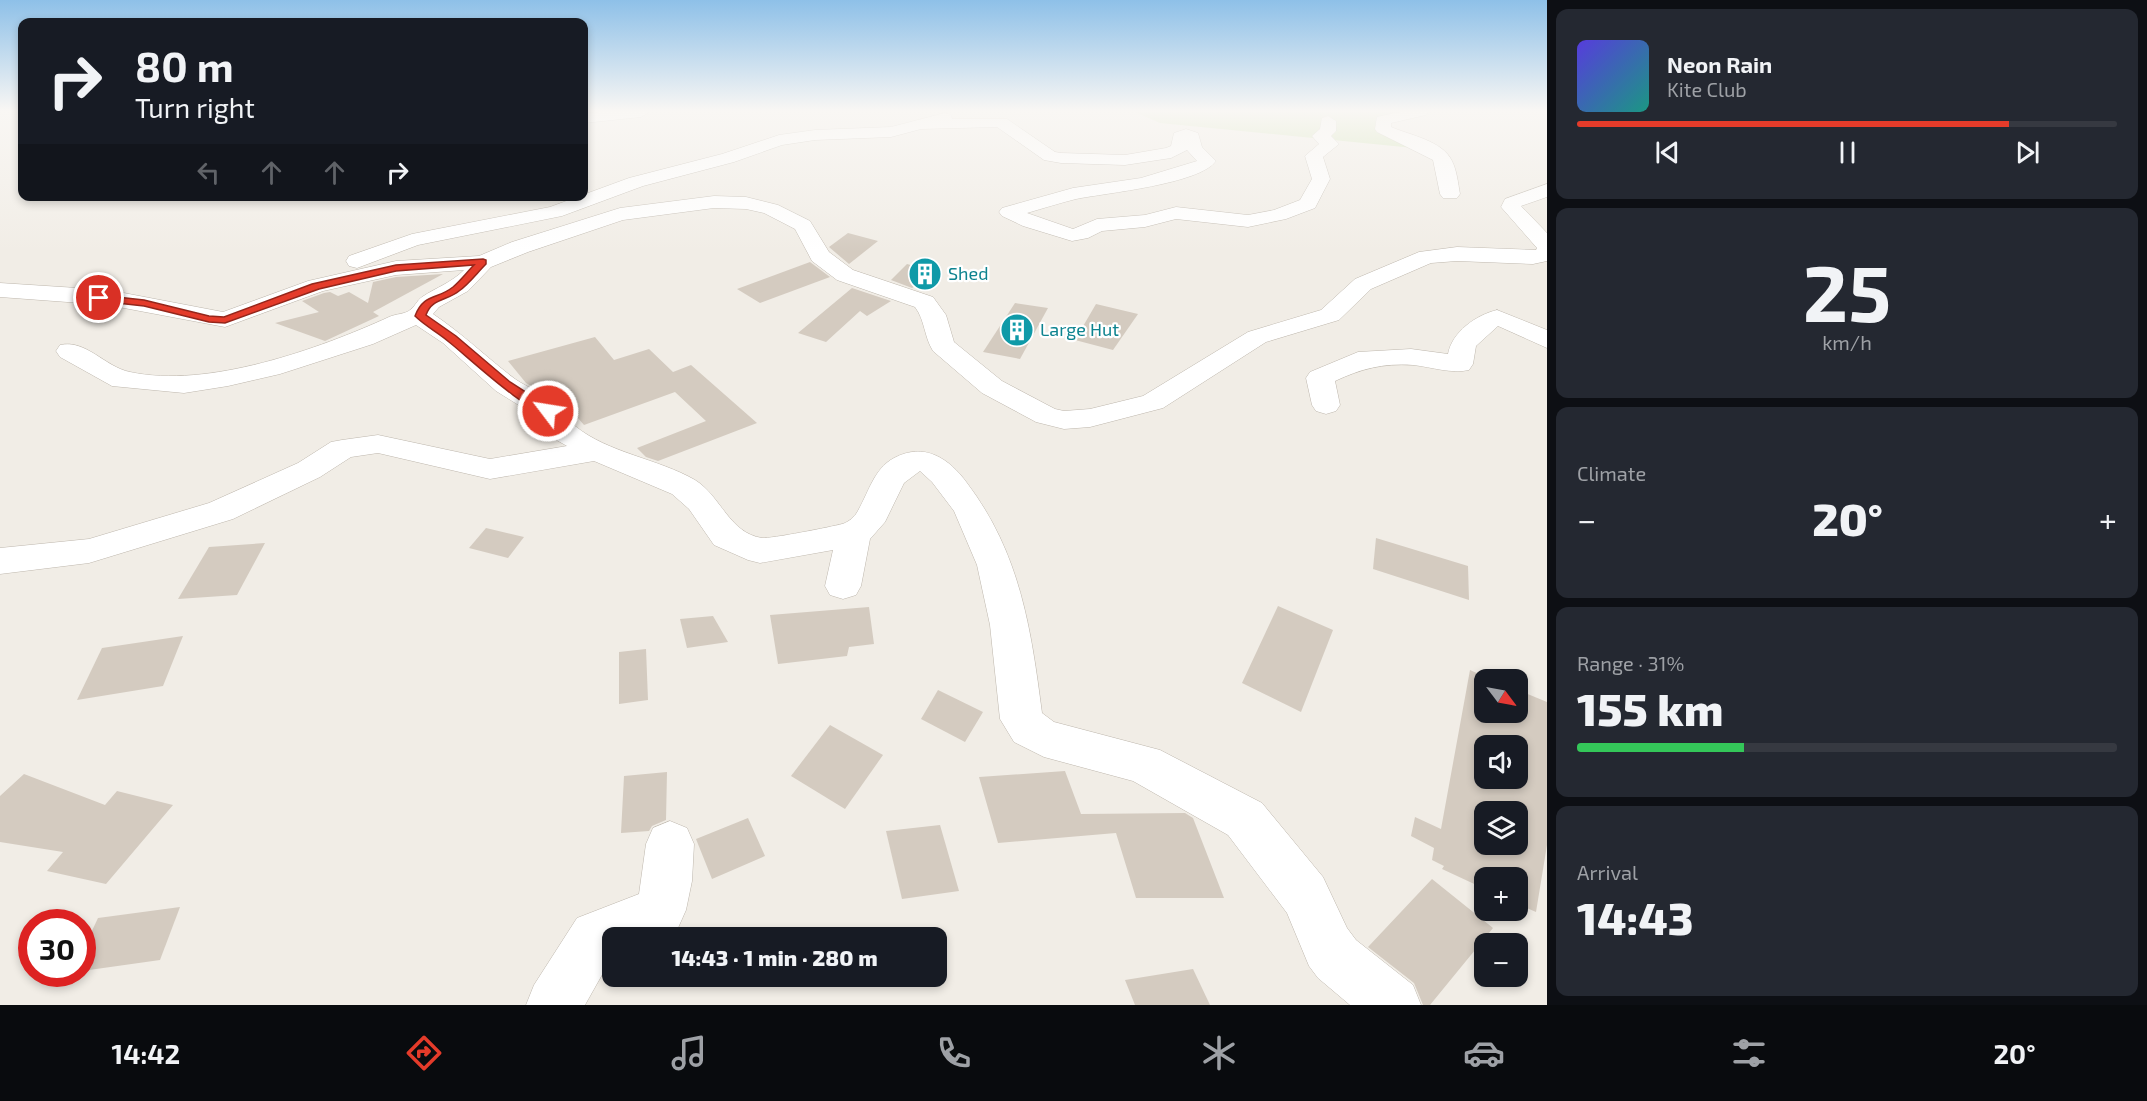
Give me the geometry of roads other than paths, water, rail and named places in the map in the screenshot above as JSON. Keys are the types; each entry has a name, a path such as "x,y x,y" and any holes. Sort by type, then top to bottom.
{"street":[{"path":"588,200 636,182 728,159"},
{"path":"1090,159 1133,159"},
{"path":"1205,159 1207,161 1202,166 1143,183 1073,194 1009,212 1030,222 1072,235 1081,234 1097,225 1145,221 1176,213 1248,221 1279,215 1308,204 1321,179 1315,159"},
{"path":"1443,159 1450,194"},
{"path":"1547,190 1512,203 1511,207 1547,246"},
{"path":"209,319 240,304 412,240 555,212 585,201"},
{"path":"0,290 33,290 144,303 209,319 225,320 241,316 316,286 396,268 483,262 520,247 620,214 714,202 746,203 771,209 803,225 820,256 845,275 924,302 934,315 942,345 992,387 1046,416 1064,420 1090,418 1153,402 1257,337 1330,315 1363,284 1427,257 1457,254 1533,257 1545,255 1547,250"},
{"path":"420,316 424,307 432,300 454,291 483,262"},
{"path":"69,351 122,380 184,385 270,368 364,339 401,321 420,316 452,338 506,385 548,411 564,432 597,451 683,487 700,501 714,524 726,537 760,551 854,534 868,523 891,478 905,465 918,460 930,463 939,469 963,498 992,553 1010,620 1021,719 1029,729 1044,738 1144,764 1245,819 1305,895 1328,947 1337,959 1393,1005"},
{"path":"1326,405 1320,378 1358,360 1412,357 1460,364 1462,344 1483,324 1497,317 1547,340"},
{"path":"0,561 89,551 221,511 309,470 342,449 378,444 490,469 597,451"},
{"path":"843,586 854,534"},
{"path":"554,1005 596,936 637,922 660,910 667,881 670,844"}],"place":[{"name":"Shed","path":"925,274"},
{"name":"Large Hut","path":"1017,330"}]}
